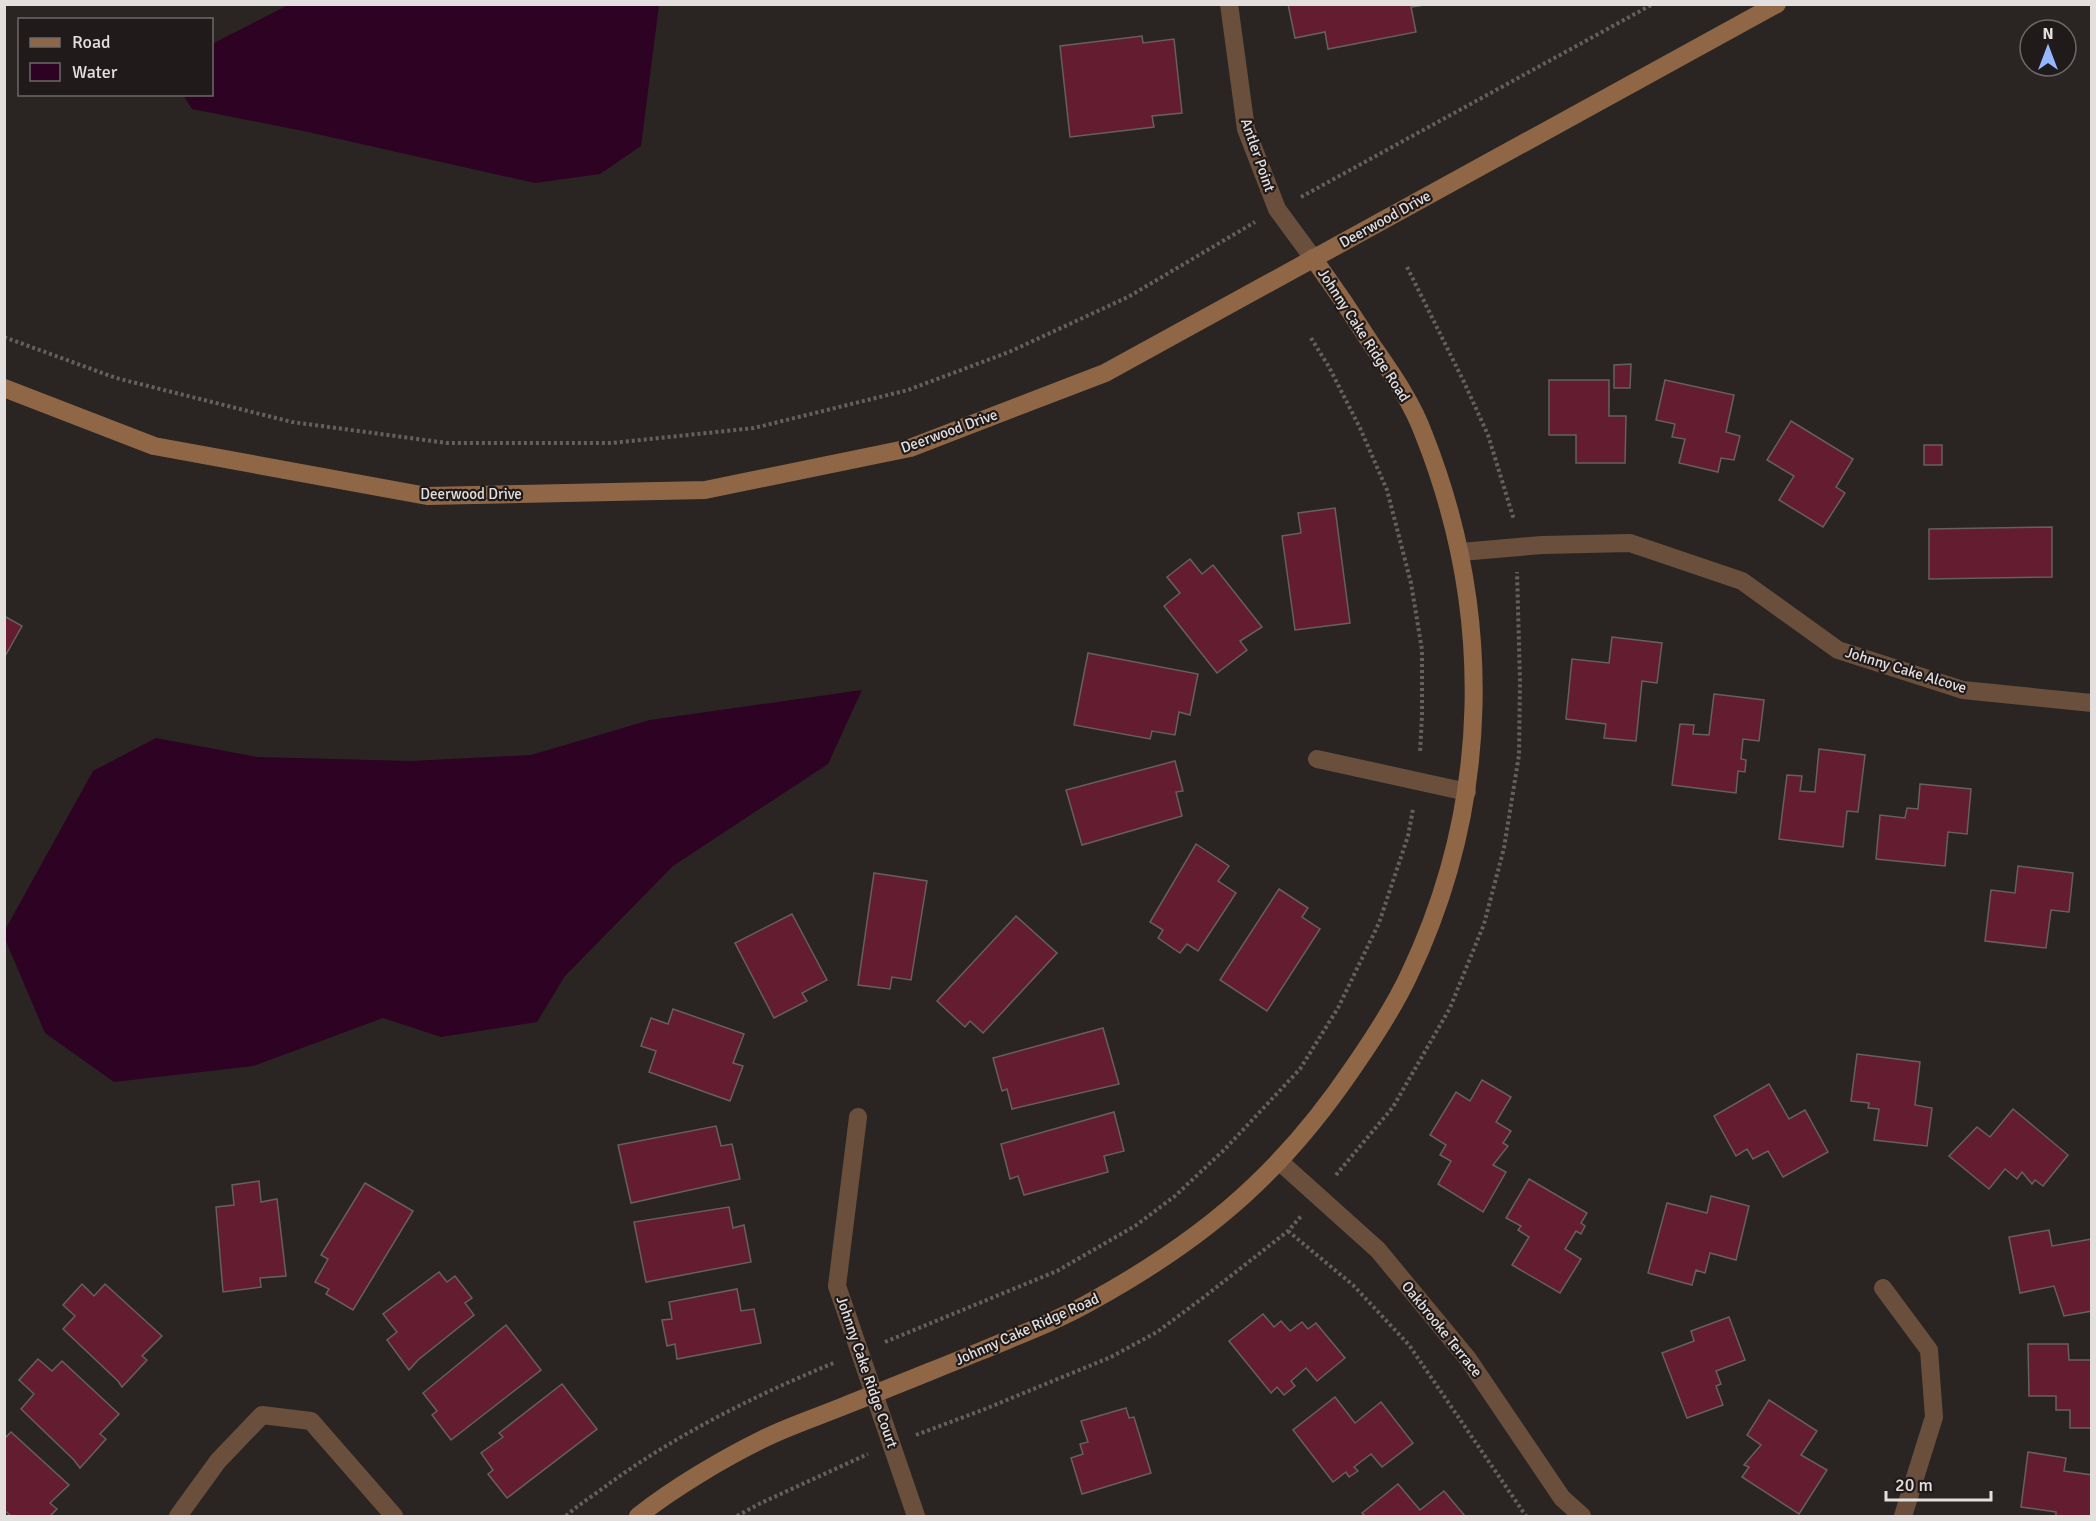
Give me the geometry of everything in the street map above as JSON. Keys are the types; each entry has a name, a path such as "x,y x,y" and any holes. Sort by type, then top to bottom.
{"street":[{"name":"Antler Point","path":"1229,4 1246,129 1277,209 1313,258"},
{"name":"Deerwood Drive","path":"4,388 154,446 427,496 705,490 910,448 1105,373 1777,4"},
{"name":"Johnny Cake Ridge Road","path":"638,1516 654,1503 764,1439 1031,1330 1088,1303 1143,1272 1196,1235 1253,1187 1298,1142 1338,1091 1373,1038 1408,978 1439,903 1467,792 1472,745 1474,665 1471,621 1461,552 1450,507 1423,430 1403,391 1348,306 1313,258"},
{"name":"Johnny Cake Alcove","path":"1461,552 1517,547 1630,543 1742,581 1838,650 1964,690 2091,703"},
{"path":"1317,759 1467,792"},
{"name":"Johnny Cake Ridge Court","path":"858,1117 837,1286 916,1516"},
{"name":"Oakbrooke Terrace","path":"1279,1161 1378,1250 1468,1359 1562,1498 1582,1516"},
{"path":"1883,1288 1929,1350 1934,1417 1903,1516"},
{"path":"178,1516 218,1461 262,1416 311,1421 394,1516"}],"path":[{"path":"4,337 116,378 292,422 447,443 612,443 754,428 908,390 1009,352 1128,297 1277,209 1653,4"},
{"path":"737,1516 892,1444 985,1409 1111,1357 1157,1332 1288,1231 1393,1107 1450,1008 1484,924 1504,848 1519,755 1517,547 1513,512 1488,435 1407,267"},
{"path":"566,1516 644,1459 707,1423 802,1376 1057,1271 1135,1226 1175,1196 1225,1149 1300,1069 1338,1008 1379,923 1408,836 1418,781 1422,715 1422,650 1411,583 1387,490 1360,428 1329,367 1311,338"},
{"path":"1288,1231 1353,1285 1409,1345 1526,1516"}],"water":[{"path":"288,5 659,5 641,146 600,174 535,183 308,132 192,109 184,96 213,96 213,43"},
{"path":"862,690 828,764 673,866 565,976 537,1022 441,1037 383,1018 253,1066 114,1082 45,1033 5,939 5,930 93,771 156,738 257,757 411,761 531,755 650,720"}],"building":[{"path":"1288,4 1424,5 1411,7 1416,32 1328,49 1325,32 1295,38"},
{"path":"1142,36 1143,43 1174,39 1182,113 1152,116 1154,127 1070,137 1060,46"},
{"path":"1631,364 1630,388 1614,388 1614,365"},
{"path":"1549,380 1609,380 1609,416 1626,416 1625,463 1576,463 1576,435 1549,435"},
{"path":"1665,380 1734,395 1726,432 1740,436 1734,460 1721,458 1718,472 1679,463 1685,439 1672,437 1675,424 1656,420"},
{"path":"1791,421 1853,459 1836,487 1845,493 1823,527 1779,500 1794,476 1767,460"},
{"path":"1924,445 1942,445 1942,465 1924,465"},
{"path":"1335,508 1350,623 1295,630 1282,536 1301,533 1298,513"},
{"path":"2052,527 2052,577 1929,579 1929,529"},
{"path":"1190,559 1202,574 1213,565 1262,627 1240,641 1247,650 1217,673 1164,606 1180,593 1167,577"},
{"path":"4,616 22,626 4,658"},
{"path":"1612,637 1662,643 1657,683 1642,681 1636,741 1604,738 1606,724 1566,719 1572,659 1609,663"},
{"path":"1088,653 1198,674 1190,715 1179,712 1175,735 1152,731 1150,739 1074,725"},
{"path":"1714,694 1764,700 1759,741 1743,739 1741,759 1746,760 1745,772 1738,771 1736,793 1672,785 1680,724 1694,725 1693,734 1709,735"},
{"path":"1819,749 1865,755 1858,812 1847,811 1843,847 1779,839 1787,775 1802,776 1800,791 1815,792"},
{"path":"1175,761 1183,791 1176,792 1182,816 1082,845 1066,790"},
{"path":"1920,784 1971,789 1967,834 1948,832 1945,866 1876,859 1880,815 1905,818 1907,808 1918,809"},
{"path":"1196,844 1229,866 1218,881 1236,893 1198,951 1187,944 1180,953 1158,938 1163,930 1150,922"},
{"path":"2018,866 2073,873 2069,912 2051,910 2046,948 1985,941 1991,890 2015,893"},
{"path":"874,873 927,881 911,980 892,977 890,989 858,985"},
{"path":"1279,889 1308,908 1302,917 1320,929 1267,1011 1220,980"},
{"path":"792,914 827,980 802,993 807,1001 774,1018 735,943"},
{"path":"1016,916 1057,953 983,1033 970,1021 965,1027 937,1001"},
{"path":"673,1009 744,1034 733,1063 743,1066 730,1101 649,1072 656,1051 641,1046 651,1018 668,1024"},
{"path":"1103,1028 1119,1084 1012,1109 1007,1089 1002,1091 993,1058"},
{"path":"1857,1054 1920,1062 1915,1105 1932,1108 1927,1146 1874,1140 1879,1109 1868,1108 1869,1103 1851,1101"},
{"path":"1482,1080 1511,1097 1496,1122 1511,1131 1503,1143 1508,1146 1493,1165 1506,1172 1483,1212 1438,1184 1451,1161 1440,1155 1446,1145 1430,1135 1456,1092 1470,1101"},
{"path":"1769,1084 1789,1119 1805,1110 1828,1152 1783,1177 1768,1151 1753,1159 1747,1149 1736,1156 1714,1116"},
{"path":"2013,1109 2068,1155 2043,1186 2035,1180 2032,1184 2022,1172 2017,1179 2005,1169 1989,1189 1949,1156 1977,1127 1990,1137"},
{"path":"1114,1112 1124,1151 1104,1156 1108,1172 1024,1195 1018,1176 1010,1179 1001,1144"},
{"path":"716,1126 721,1146 732,1144 740,1179 631,1203 618,1145"},
{"path":"1529,1179 1587,1213 1581,1223 1585,1226 1581,1234 1576,1231 1565,1249 1581,1259 1560,1293 1512,1265 1529,1237 1518,1230 1521,1226 1506,1218"},
{"path":"259,1181 261,1202 277,1199 286,1276 260,1278 261,1287 223,1292 216,1207 234,1205 232,1185"},
{"path":"365,1183 413,1211 353,1310 326,1294 329,1289 315,1282 328,1259 321,1255"},
{"path":"1711,1196 1749,1206 1736,1260 1710,1253 1705,1273 1696,1270 1692,1285 1648,1273 1667,1203 1707,1213"},
{"path":"729,1207 733,1228 744,1225 751,1262 646,1282 634,1222"},
{"path":"2049,1230 2052,1246 2092,1239 2092,1311 2064,1316 2054,1286 2020,1293 2009,1237"},
{"path":"439,1272 447,1282 455,1276 472,1298 465,1303 474,1315 418,1360 409,1370 387,1340 397,1332 383,1314"},
{"path":"82,1284 94,1296 105,1284 162,1336 142,1356 147,1360 122,1387 63,1329 75,1316 63,1305"},
{"path":"737,1289 741,1311 754,1309 761,1343 677,1359 675,1344 667,1346 662,1320 672,1319 669,1302"},
{"path":"1263,1314 1274,1327 1281,1321 1290,1331 1302,1322 1308,1329 1316,1323 1345,1358 1317,1381 1306,1368 1291,1381 1295,1386 1284,1395 1277,1387 1271,1393 1229,1341"},
{"path":"1729,1317 1745,1360 1716,1371 1721,1384 1716,1386 1723,1405 1687,1418 1662,1353 1694,1341 1691,1331"},
{"path":"506,1325 541,1370 451,1440 432,1415 437,1411 423,1393"},
{"path":"2028,1344 2068,1344 2069,1360 2092,1360 2092,1428 2070,1428 2070,1410 2056,1410 2056,1396 2029,1396"},
{"path":"38,1359 52,1371 62,1361 119,1414 100,1434 106,1439 80,1468 21,1409 34,1394 19,1380"},
{"path":"562,1384 597,1429 507,1498 488,1474 493,1470 481,1453 503,1437 499,1433"},
{"path":"1335,1397 1355,1423 1381,1402 1413,1443 1382,1467 1371,1454 1354,1467 1358,1471 1349,1477 1346,1472 1333,1482 1293,1430"},
{"path":"1769,1400 1817,1431 1801,1455 1827,1470 1799,1514 1742,1477 1749,1467 1744,1465 1761,1445 1747,1435"},
{"path":"1126,1408 1129,1418 1134,1417 1151,1473 1082,1494 1071,1458 1083,1454 1080,1444 1088,1442 1081,1421"},
{"path":"11,1432 69,1485 50,1503 57,1509 50,1516 11,1516 4,1510 4,1439"},
{"path":"2028,1452 2066,1458 2064,1471 2092,1475 2092,1516 2056,1516 2056,1512 2021,1507"},
{"path":"1398,1484 1420,1510 1444,1491 1465,1516 1365,1516 1362,1513"}]}
